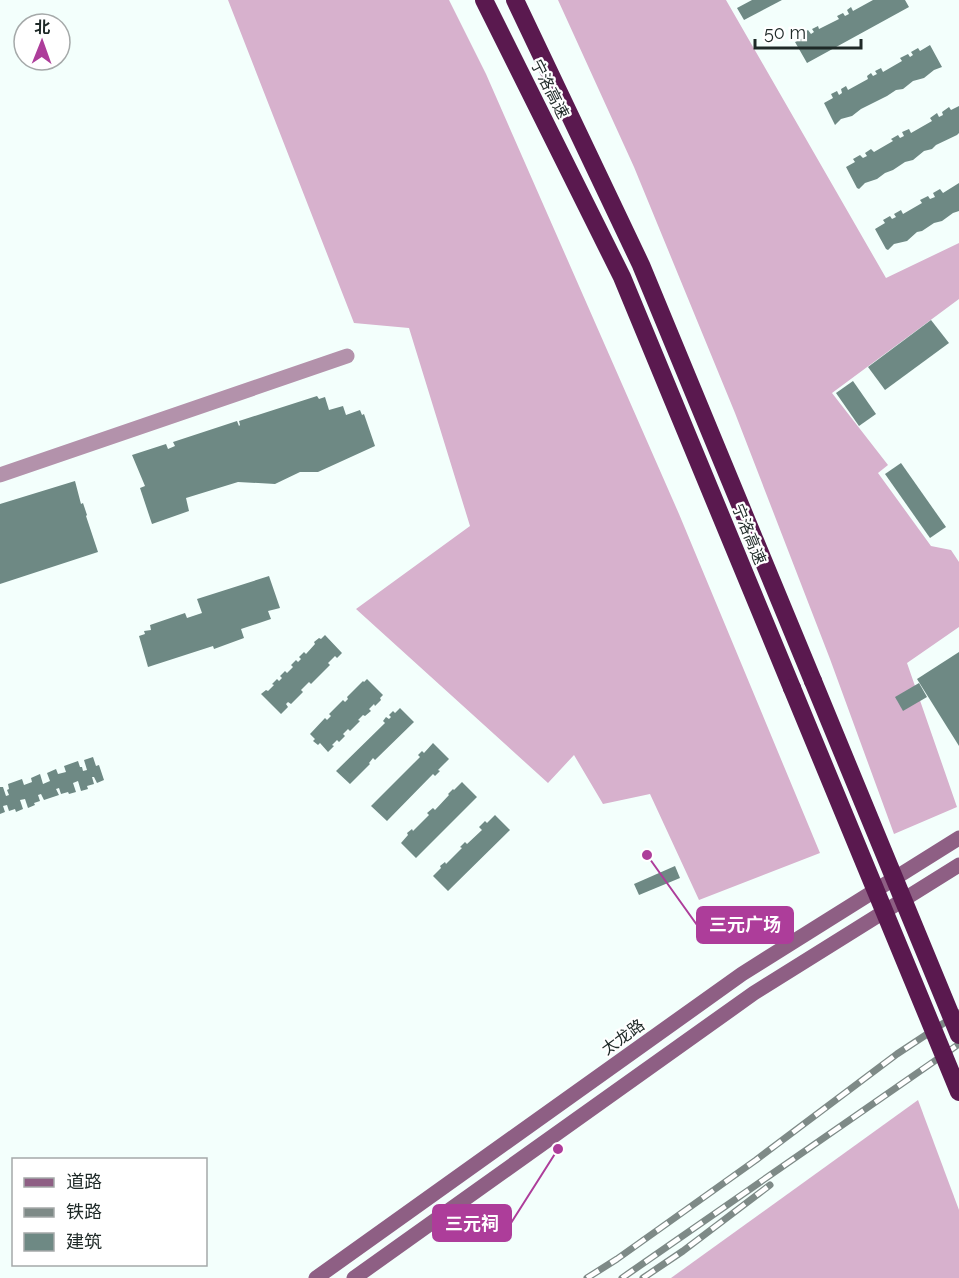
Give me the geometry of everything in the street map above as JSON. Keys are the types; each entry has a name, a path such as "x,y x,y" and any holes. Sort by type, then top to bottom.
{"highway":[{"name":"宁洛高速","path":"484,0 622,278 959,1092"},
{"name":"宁洛高速","path":"515,0 641,265 959,1035"}],"main road":[{"name":"太龙路","path":"316,1278 742,974 959,838"},
{"path":"354,1278 754,993 959,865"}],"street":[{"path":"0,475 347,356"}],"shaded area":[{"path":"228,0 449,0 486,74 679,514 820,853 699,900 650,794 603,804 574,755 548,783 356,609 470,526 409,328 354,323"},
{"path":"558,0 726,0 886,278 959,243 959,299 832,393 888,465 878,473 931,546 951,550 959,562 959,627 907,663 957,807 894,834 830,659 735,413 634,167"},
{"path":"918,1100 959,1210 959,1278 671,1278"}],"building":[{"path":"752,0 782,0 744,20 737,8"},
{"path":"873,0 905,0 909,7 807,63 795,42 805,37 803,33 808,30 811,34 814,32 812,29 818,26 819,29 839,19 837,16 843,13 845,16 849,14 847,10 851,7 853,11"},
{"path":"930,45 942,67 861,109 852,116 841,119 835,125 824,103 833,98 831,94 837,91 839,95 842,93 841,89 846,86 848,90 868,79 867,76 871,73 873,76 877,74 875,71 881,68 883,72 902,61 900,58 908,54 910,57 913,55 911,52 918,48 920,51"},
{"path":"959,106 959,133 957,135 924,151 913,160 905,162 877,179 865,183 859,189 857,188 846,167 855,162 853,159 860,155 863,158 867,156 865,153 871,149 874,152 893,141 891,139 898,135 900,138 904,136 902,132 909,129 911,133 932,121 930,118 937,113 939,117 943,115 942,112 949,107 951,110"},
{"path":"959,183 959,211 917,232 907,241 894,244 888,250 886,249 875,229 885,223 883,220 890,216 892,219 896,217 894,214 901,210 903,214 922,203 920,200 928,196 930,199 935,197 933,193 940,189 943,193"},
{"path":"931,320 949,343 885,390 868,367"},
{"path":"853,381 876,414 859,426 836,393"},
{"path":"317,396 319,399 325,397 329,410 343,406 346,415 360,410 362,415 364,414 375,446 318,472 300,472 275,484 238,482 186,498 189,511 152,524 140,488 145,486 132,455 166,444 168,449 175,446 173,442 237,421 239,426 239,421"},
{"path":"901,463 946,527 930,538 885,474"},
{"path":"75,481 98,552 0,584 0,504"},
{"path":"269,576 280,608 268,611 271,619 241,629 244,638 214,649 213,646 148,667 139,636 145,634 144,631 151,630 150,625 185,613 187,618 202,613 197,599"},
{"path":"325,635 342,653 337,658 335,656 328,663 330,665 311,684 309,682 301,690 303,692 291,704 288,702 286,704 288,707 281,714 261,694 268,691 277,679 279,681 282,678 280,676 293,667 291,665 296,660 298,662 301,659 299,657 304,652 306,654 315,644 314,642"},
{"path":"959,652 959,746 917,679"},
{"path":"367,679 383,695 381,700 358,720 360,721 350,731 348,729 343,734 345,736 339,742 337,740 328,752 320,743 318,745 313,741 315,739 310,734"},
{"path":"919,683 927,697 903,711 895,697"},
{"path":"400,708 414,722 375,760 373,758 350,784 336,771 385,723 383,721 386,717 389,719 393,711 395,713"},
{"path":"433,743 449,759 435,776 433,774 387,821 371,806 420,757 418,755 422,751 424,753"},
{"path":"93,757 96,766 99,765 104,780 97,783 92,777 94,784 81,791 78,781 73,783 76,792 61,794 59,788 56,789 59,795 44,800 41,794 38,795 40,801 28,808 25,799 20,800 23,809 16,812 15,809 9,811 7,805 3,806 5,812 0,814 0,787 3,787 6,796 9,795 8,784 22,779 24,785 32,782 31,778 40,774 43,784 50,781 47,773 56,769 58,774 66,772 64,766 78,761 83,771 87,770 84,760"},
{"path":"462,782 477,797 416,858 401,843 408,835 407,833 412,829 413,831 429,815 427,813 433,808 435,810"},
{"path":"495,815 510,830 448,891 433,876 441,868 440,866 445,862 446,864 462,848 460,847 465,842 467,844 482,830 479,827 485,821 487,823"},
{"path":"675,866 680,878 639,895 634,884"}],"railway":[{"path":"587,1278 756,1160 897,1054 959,1013"},
{"path":"622,1278 959,1044"},
{"path":"643,1278 683,1251 770,1185"}],"place":[{"name":"三元广场","path":"647,855"},
{"name":"三元祠","path":"558,1149"}]}
